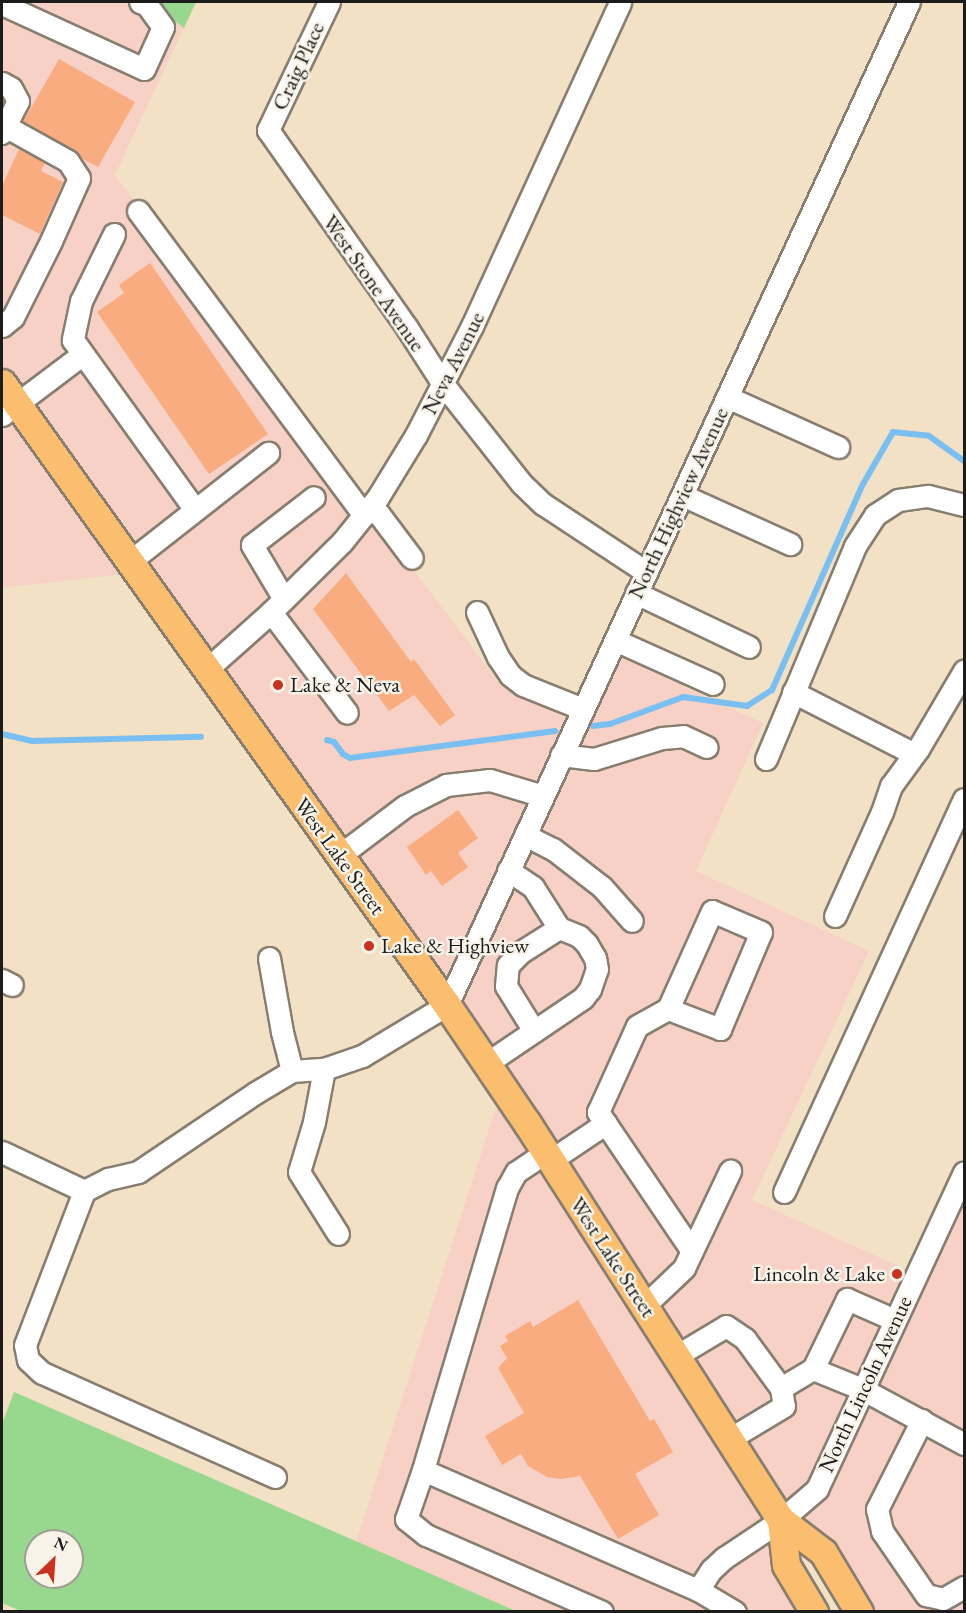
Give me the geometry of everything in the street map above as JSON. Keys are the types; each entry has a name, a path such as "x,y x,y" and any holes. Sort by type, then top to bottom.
{"main road":[{"name":"West Lake Street","path":"6,401 129,562 447,1005 549,1156 781,1520 823,1552 859,1611"},
{"name":"West Lake Street","path":"781,1520 786,1565 814,1611"}],"street":[{"path":"2,3 144,69 163,27 146,4 140,2"},
{"name":"Craig Place","path":"268,130 329,2"},
{"name":"Neva Avenue","path":"206,670 278,605 342,542 368,510 416,435 472,326 620,2"},
{"name":"North Highview Avenue","path":"447,1005 909,2"},
{"path":"2,83 10,88 18,101 3,129 68,160 79,178 13,317 2,326"},
{"name":"West Stone Avenue","path":"268,130 407,328 442,384 522,484 543,504 646,572"},
{"path":"138,211 368,510 412,558"},
{"path":"114,234 81,301 73,340 195,510"},
{"path":"6,401 83,354"},
{"path":"727,397 838,447"},
{"path":"129,562 268,453"},
{"path":"682,495 790,544"},
{"path":"766,759 855,546 875,515 898,500 918,497 928,496 964,505"},
{"path":"314,497 252,545 278,605 347,712"},
{"path":"636,593 749,647"},
{"path":"477,612 498,657 510,675 523,684 583,709"},
{"path":"615,639 713,684"},
{"path":"835,916 882,812 891,786 914,754 964,671"},
{"path":"793,692 914,754"},
{"path":"561,755 594,759 662,738 683,736 707,747"},
{"path":"340,855 405,806 446,785 490,780 543,796"},
{"path":"784,1192 964,799"},
{"path":"525,835 553,849 602,887 632,921"},
{"path":"487,1063 583,998 595,978 595,958 587,944 579,936 559,928 533,887 508,870"},
{"path":"668,1009 720,1029 761,932 712,910 668,1009 637,1026 598,1112 692,1251"},
{"path":"534,1031 506,986 508,965 521,952 559,928"},
{"path":"269,958 282,1032 292,1071"},
{"path":"274,1477 42,1373 28,1360 25,1345 84,1191 108,1179 138,1172 255,1093 292,1071 324,1069 362,1056 447,1005"},
{"path":"324,1069 314,1122 299,1172 338,1234"},
{"path":"602,1611 426,1535 406,1519 423,1470 507,1188 516,1172 606,1124"},
{"path":"2,1152 84,1191"},
{"path":"644,1306 684,1268 730,1171"},
{"name":"North Lincoln Avenue","path":"698,1590 711,1570 724,1558 781,1520 817,1489 964,1172"},
{"path":"781,1388 813,1369 847,1299 895,1320"},
{"path":"676,1356 726,1326 745,1339 781,1388 784,1406 729,1439"},
{"path":"813,1369 862,1389 964,1444"},
{"path":"922,1420 877,1509 882,1531 926,1595 943,1599 964,1587"},
{"path":"423,1470 698,1590 735,1611"}],"shaded area":[{"path":"2,2 196,2 115,175 502,687 571,721 445,993 2,369"},
{"path":"2,402 124,574 2,588"},
{"path":"616,655 763,723 696,871 869,951 752,1200 925,1278 964,1195 964,1611 858,1611 454,1004"},
{"path":"499,1098 772,1516 800,1612 516,1611 356,1542"}],"green space":[{"path":"164,2 196,2 184,28 160,10"},
{"path":"14,1392 516,1611 23,1612 2,1603 2,1424"}],"building":[{"path":"59,59 135,102 98,167 81,158 74,150 23,122"},
{"path":"19,149 45,163 41,171 63,182 40,234 2,215 2,186"},
{"path":"150,263 268,434 209,474 97,312 124,293 119,285"},
{"path":"346,573 411,662 414,659 455,715 440,726 414,695 389,711 313,609"},
{"path":"458,810 478,838 458,853 468,867 442,886 431,871 426,875 407,847"},
{"path":"578,1300 650,1421 654,1419 673,1452 635,1474 659,1515 618,1539 580,1476 561,1479 547,1477 528,1466 521,1454 502,1465 485,1436 524,1413 498,1368 507,1358 500,1346 508,1341 505,1336 530,1321 533,1327"}],"waterway":[{"path":"593,726 610,724 683,697 747,706 772,690 863,484 893,432 929,436 964,461"},
{"path":"327,740 334,742 343,754 350,758 555,731"},
{"path":"2,734 32,741 201,737"}],"place":[{"name":"Lake & Neva","path":"278,685"},
{"name":"Lake & Highview","path":"369,946"},
{"name":"Lincoln & Lake","path":"897,1274"}]}
